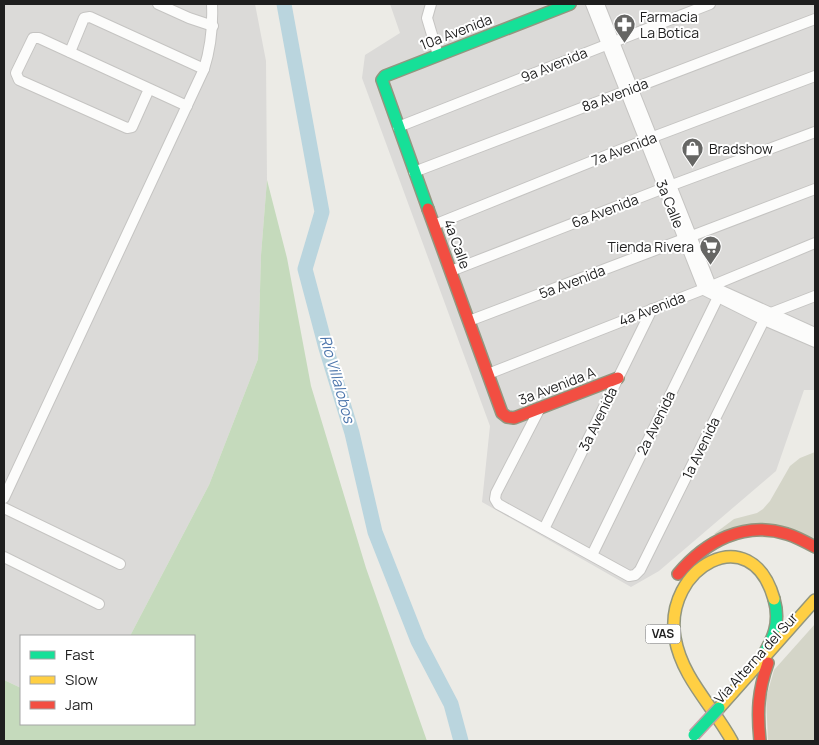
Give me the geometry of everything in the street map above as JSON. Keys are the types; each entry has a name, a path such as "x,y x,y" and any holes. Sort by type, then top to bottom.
{"main road":[{"name":"10a Avenida","path":"382,80 385,76 570,4"},
{"name":"4a Calle","path":"382,80 502,413 507,417"},
{"name":"3a Avenida A","path":"507,417 514,418 618,378"},
{"path":"671,586 696,553 716,540 740,532 760,530 782,532 815,547"},
{"name":"Vía Alterna del Sur","path":"732,741 690,679 674,640 673,619 679,598 689,579 703,565 720,557 734,557 752,564 764,575 775,597 778,618 775,636 765,661"},
{"name":"Vía Alterna del Sur","path":"694,739 722,711 815,600"},
{"name":"Vía Alterna del Sur","path":"765,661 815,615"},
{"name":"VAS","path":"663,633 666,648"},
{"path":"760,741 757,708 758,693 765,661"},
{"name":"Vía Alterna del Sur","path":"697,709 714,733"}],"street":[{"path":"158,4 213,26"},
{"path":"4,498 204,69 210,49 213,26 212,4"},
{"path":"432,4 426,18 438,55"},
{"name":"3a Calle","path":"591,4 610,42 707,288"},
{"name":"3a Calle","path":"599,4 610,42"},
{"name":"9a Avenida","path":"398,127 710,4"},
{"path":"70,52 84,18 90,17 204,69"},
{"name":"8a Avenida","path":"414,172 815,19"},
{"path":"149,88 132,128 127,128 18,80 16,74 33,38 39,38 149,88 187,106"},
{"name":"7a Avenida","path":"434,225 648,139 815,76"},
{"name":"6a Avenida","path":"451,272 815,132"},
{"name":"5a Avenida","path":"469,321 815,189"},
{"name":"4a Avenida","path":"488,374 707,288 815,243"},
{"path":"707,288 768,316 815,333"},
{"name":"2a Avenida","path":"592,556 719,294"},
{"path":"768,316 815,296"},
{"name":"3a Avenida","path":"544,529 652,309"},
{"path":"768,316 815,342"},
{"name":"1a Avenida","path":"592,556 629,576 635,575 645,561 768,316"},
{"path":"540,408 496,493 495,499 498,504 592,556"},
{"path":"4,508 120,564"},
{"path":"4,557 99,604"}],"shaded area":[{"path":"4,4 255,4 266,61 267,180 261,255 258,359 209,485 131,635 20,635 20,688 4,680"},
{"path":"390,4 815,4 815,390 804,390 776,471 659,571 631,587 482,502 490,426 362,78 365,55 400,33"},
{"path":"815,452 815,541 714,534 734,519 757,513 763,509 770,501 790,466 800,458"},
{"path":"815,624 815,741 768,741 766,698 774,670"}],"green space":[{"path":"267,180 287,258 311,386 366,568 427,741 4,741 4,680 20,688 20,725 195,725 195,635 131,635 209,485 258,359 261,255"}],"waterway":[{"name":"Río Villalobos","path":"284,4 322,212 305,269 326,348 352,433 375,532 418,641 451,704 461,741"}],"traffic: fast":[{"path":"428,209 382,80 385,76 570,4"},
{"path":"761,659 775,630 777,616 774,599"},
{"path":"694,735 719,708"}],"traffic: slow":[{"path":"732,741 684,666 675,638 675,613 682,591 695,573 711,562 729,557 747,561 763,574 774,599"},
{"path":"719,708 815,600"}],"traffic: jam":[{"path":"428,209 502,413 507,417 514,418 618,378"},
{"path":"678,574 700,552 726,537 741,532 771,530 791,535 815,547"},
{"path":"760,741 759,701 768,663"}],"place":[{"name":"Farmacia La Botica","path":"624,44"},
{"name":"Bradshow","path":"693,168"},
{"name":"Tienda Rivera","path":"710,266"}]}
